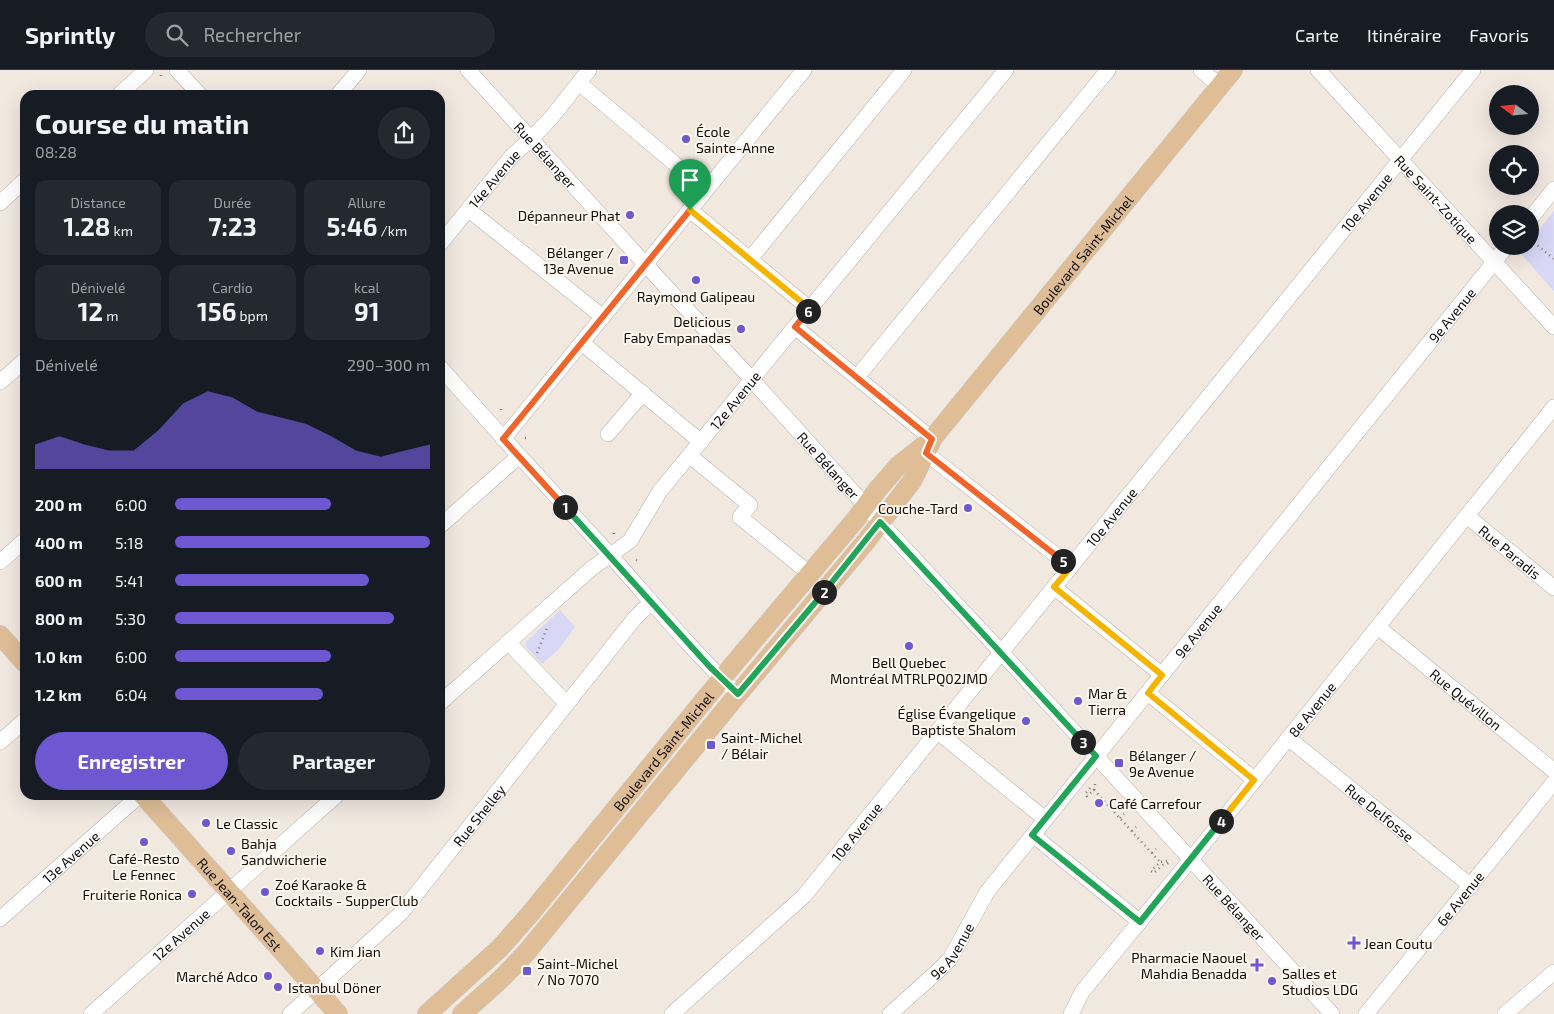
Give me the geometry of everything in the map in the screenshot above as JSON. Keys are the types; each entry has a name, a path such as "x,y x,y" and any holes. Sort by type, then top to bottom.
{"main road":[{"name":"Boulevard Saint-Michel","path":"462,1014 501,979 526,953 880,522 912,481 929,446 1233,70"},
{"name":"Boulevard Saint-Michel","path":"427,1014 500,948 898,466 929,446"},
{"path":"0,635 20,657"},
{"name":"Rue Jean-Talon Est","path":"146,800 338,1014"}],"street":[{"path":"178,70 196,90"},
{"path":"342,90 359,70"},
{"name":"Rue Bélanger","path":"468,70 865,506 1332,1014"},
{"name":"14e Avenue","path":"445,238 511,157 551,118 589,70"},
{"path":"503,439 804,70"},
{"path":"750,259 904,70"},
{"name":"12e Avenue","path":"445,699 592,568 630,541 654,499 1006,70"},
{"path":"857,377 1108,70"},
{"path":"1200,70 1220,86"},
{"name":"Rue Saint-Zotique","path":"1318,70 1554,327"},
{"name":"10e Avenue","path":"672,1014 804,896 1470,71"},
{"path":"128,90 156,74"},
{"path":"578,83 706,190"},
{"path":"0,202 20,184"},
{"path":"1539,208 1554,189"},
{"path":"469,210 603,317"},
{"path":"690,210 810,309"},
{"name":"9e Avenue","path":"890,1014 950,958 987,892 1500,255"},
{"path":"795,327 857,377 929,446 1071,567"},
{"path":"582,342 701,442"},
{"path":"0,382 20,364"},
{"path":"445,373 651,602 738,694"},
{"path":"608,434 642,393"},
{"name":"8e Avenue","path":"1071,1014 1082,992 1554,407"},
{"path":"445,522 519,456"},
{"path":"690,456 750,505 740,518 810,574"},
{"name":"Rue Paradis","path":"1467,516 1554,588"},
{"path":"0,562 20,544"},
{"path":"1054,587 1162,675"},
{"name":"Rue Shelley","path":"290,1014 401,913 635,618 651,602"},
{"name":"Rue Quévillon","path":"1378,627 1554,771"},
{"path":"508,642 567,704"},
{"path":"1148,693 1254,780"},
{"path":"0,742 20,724"},
{"path":"938,732 1046,819"},
{"name":"Rue Delfosse","path":"1288,738 1471,886"},
{"name":"6e Avenue","path":"1366,1014 1552,789"},
{"name":"13e Avenue","path":"0,919 135,800"},
{"name":"12e Avenue","path":"91,1014 331,800"},
{"path":"1032,835 1140,922"},
{"path":"1505,1014 1554,972"}],"path":[{"path":"1539,246 1554,259"},
{"path":"536,658 548,625"},
{"path":"1094,790 1087,796 1086,794 1094,784 1094,790 1160,862 1168,862 1154,873 1152,871 1160,862"},
{"path":"1108,805 1112,802"},
{"path":"1120,818 1124,814"},
{"path":"1132,831 1136,827"},
{"path":"1152,853 1156,849"}],"shaded area":[{"path":"1554,211 1554,291 1522,255 1539,255 1539,230"},
{"path":"560,610 575,627 559,649 542,664 525,646 526,642"}],"place":[{"name":"École Sainte-Anne","path":"686,139"},
{"name":"Dépanneur Phat","path":"630,215"},
{"name":"Bélanger / 13e Avenue","path":"624,260"},
{"name":"Raymond Galipeau","path":"696,280"},
{"name":"Delicious Faby Empanadas","path":"741,329"},
{"name":"Couche-Tard","path":"968,508"},
{"name":"Bell Quebec Montréal MTRLPQ02JMD","path":"909,646"},
{"name":"Mar & Tierra","path":"1078,701"},
{"name":"Église Évangelique Baptiste Shalom","path":"1026,721"},
{"name":"Saint-Michel / Bélair","path":"711,745"},
{"name":"Bélanger / 9e Avenue","path":"1119,763"},
{"name":"Café Carrefour","path":"1099,803"},
{"name":"Le Classic","path":"206,823"},
{"name":"Café-Resto Le Fennec","path":"144,842"},
{"name":"Bahja Sandwicherie","path":"231,851"},
{"name":"Zoé Karaoke & Cocktails - SupperClub","path":"265,892"},
{"name":"Fruiterie Ronica","path":"192,894"},
{"name":"Jean Coutu","path":"1354,943"},
{"name":"Kim Jian","path":"320,951"},
{"name":"Pharmacie Naouel Mahdia Benadda","path":"1257,965"},
{"name":"Saint-Michel / No 7070","path":"527,971"},
{"name":"Marché Adco","path":"268,976"},
{"name":"Salles et Studios LDG","path":"1272,981"},
{"name":"Istanbul Döner","path":"278,987"}],"route":[{"path":"690,210 810,309 795,327 932,439 926,453 1071,567 1054,587 1162,675 1148,693 1254,780 1140,922 1032,835 1096,756 880,522 738,694 709,666 503,439 690,210"}]}
